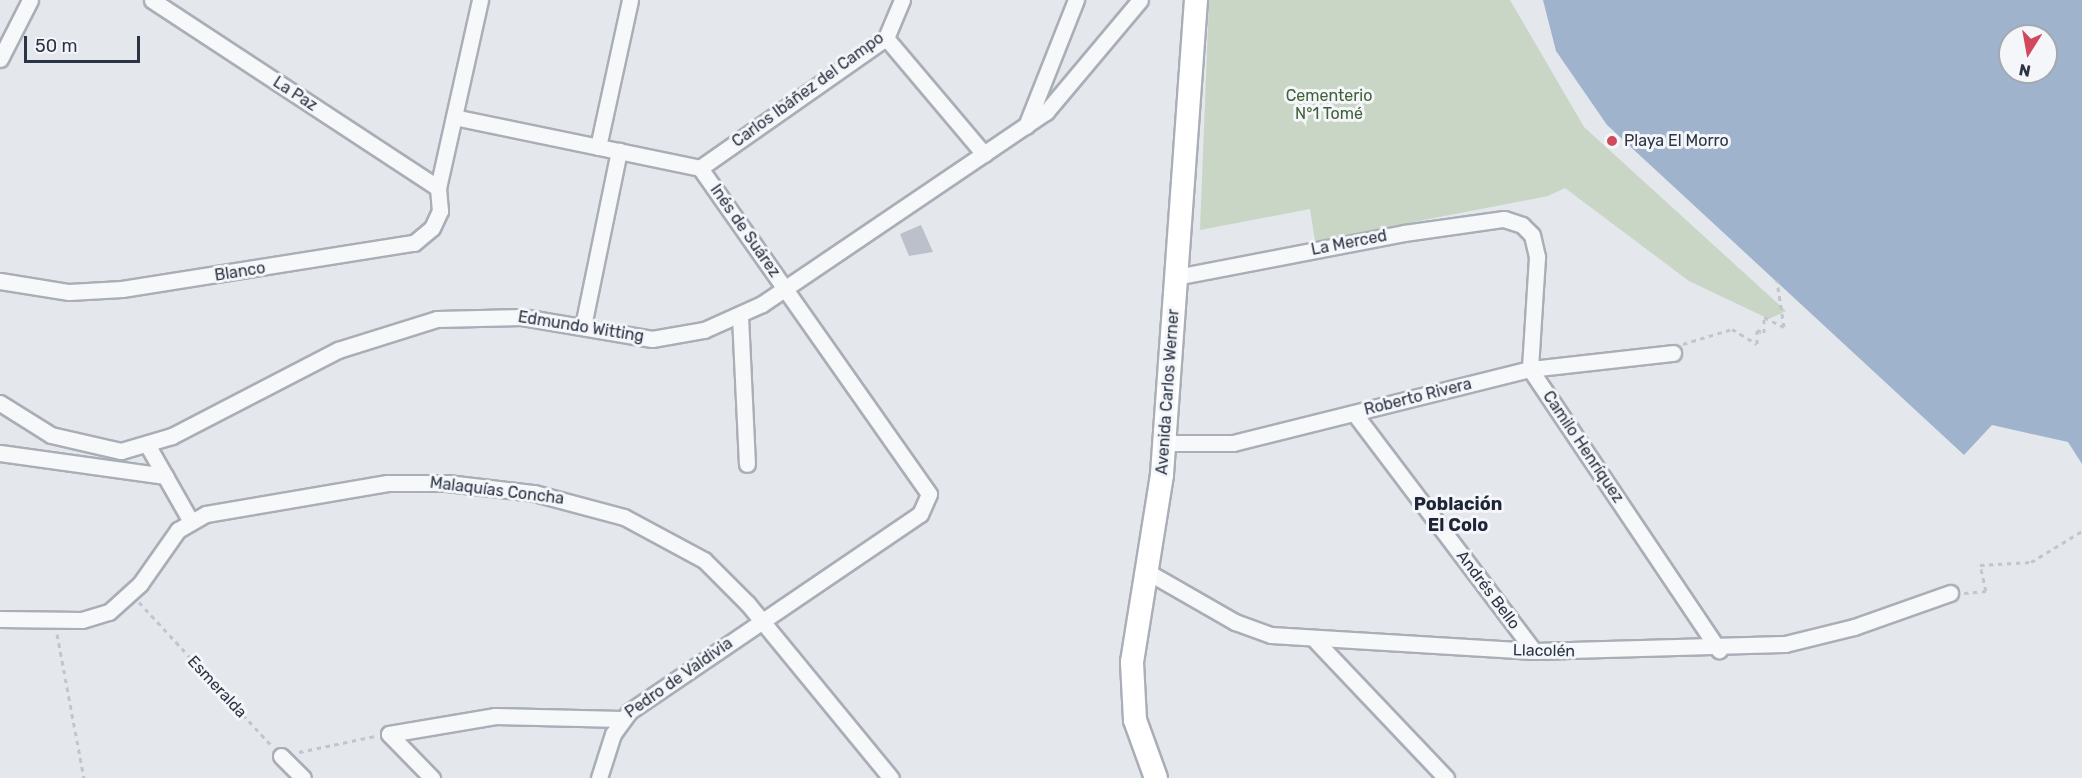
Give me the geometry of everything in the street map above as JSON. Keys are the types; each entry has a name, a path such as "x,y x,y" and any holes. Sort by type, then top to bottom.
{"main road":[{"name":"Avenida Carlos Werner","path":"1156,778 1138,732 1132,689 1146,571 1165,443 1196,0"}],"street":[{"path":"1,54 30,0"},
{"name":"La Paz","path":"152,0 438,188"},
{"name":"Blanco","path":"0,281 102,291 397,248 432,228 440,211 438,188 480,0"},
{"path":"598,147 630,0"},
{"name":"Carlos Ibáñez del Campo","path":"700,168 886,38 902,0"},
{"path":"1026,126 1076,0"},
{"name":"Edmundo Witting","path":"121,451 148,446 314,361 391,331 476,315 669,338 740,316 1026,126 1061,98 1140,0"},
{"path":"886,38 984,154"},
{"name":"Inés de Suárez","path":"454,117 700,168 927,487 929,501"},
{"path":"583,326 619,151"},
{"name":"La Merced","path":"1176,277 1425,229 1504,219 1522,225 1535,242 1537,257 1530,369"},
{"path":"740,316 747,464"},
{"name":"Roberto Rivera","path":"1165,443 1233,443 1530,369 1673,353"},
{"name":"Camilo Henríquez","path":"1530,369 1719,650"},
{"path":"0,403 51,435 121,451 119,470"},
{"name":"Andrés Bello","path":"1354,413 1534,651"},
{"path":"0,619 54,621 100,616 131,594 190,520 148,446"},
{"path":"0,453 165,477"},
{"name":"Malaquías Concha","path":"190,520 387,483 447,483 534,493 604,509 679,543 717,571 761,620 891,778"},
{"name":"Pedro de Valdivia","path":"389,734 495,716 622,719 761,620 920,514 929,501"},
{"name":"Llacolén","path":"1146,571 1246,627 1316,641 1534,651 1719,650 1811,639 1950,593"},
{"path":"1316,641 1446,778"},
{"path":"599,778 622,719"},
{"path":"389,734 432,778"},
{"path":"280,756 303,778"}],"path":[{"path":"1673,353 1681,345 1732,329 1757,344 1756,330 1764,333 1764,317 1784,327 1777,281"},
{"path":"1950,593 1986,591 1980,565 2031,562 2082,531"},
{"name":"Esmeralda","path":"131,594 280,756"},
{"path":"54,621 84,778"},
{"path":"280,756 389,734"}],"green space":[{"name":"Cementerio N°1 Tomé","path":"1209,0 1510,0 1584,127 1786,311 1769,319 1689,281 1565,188 1548,196 1315,241 1310,209 1200,230"}],"water":[{"path":"1543,0 2082,0 2082,464 2068,442 1992,425 1964,455 1607,125 1556,51"}],"building":[{"path":"921,225 933,252 909,256 900,234"}],"place":[{"name":"Playa El Morro","path":"1612,141"}],"district":[{"name":"Población El Colo","path":"1458,515"}]}
